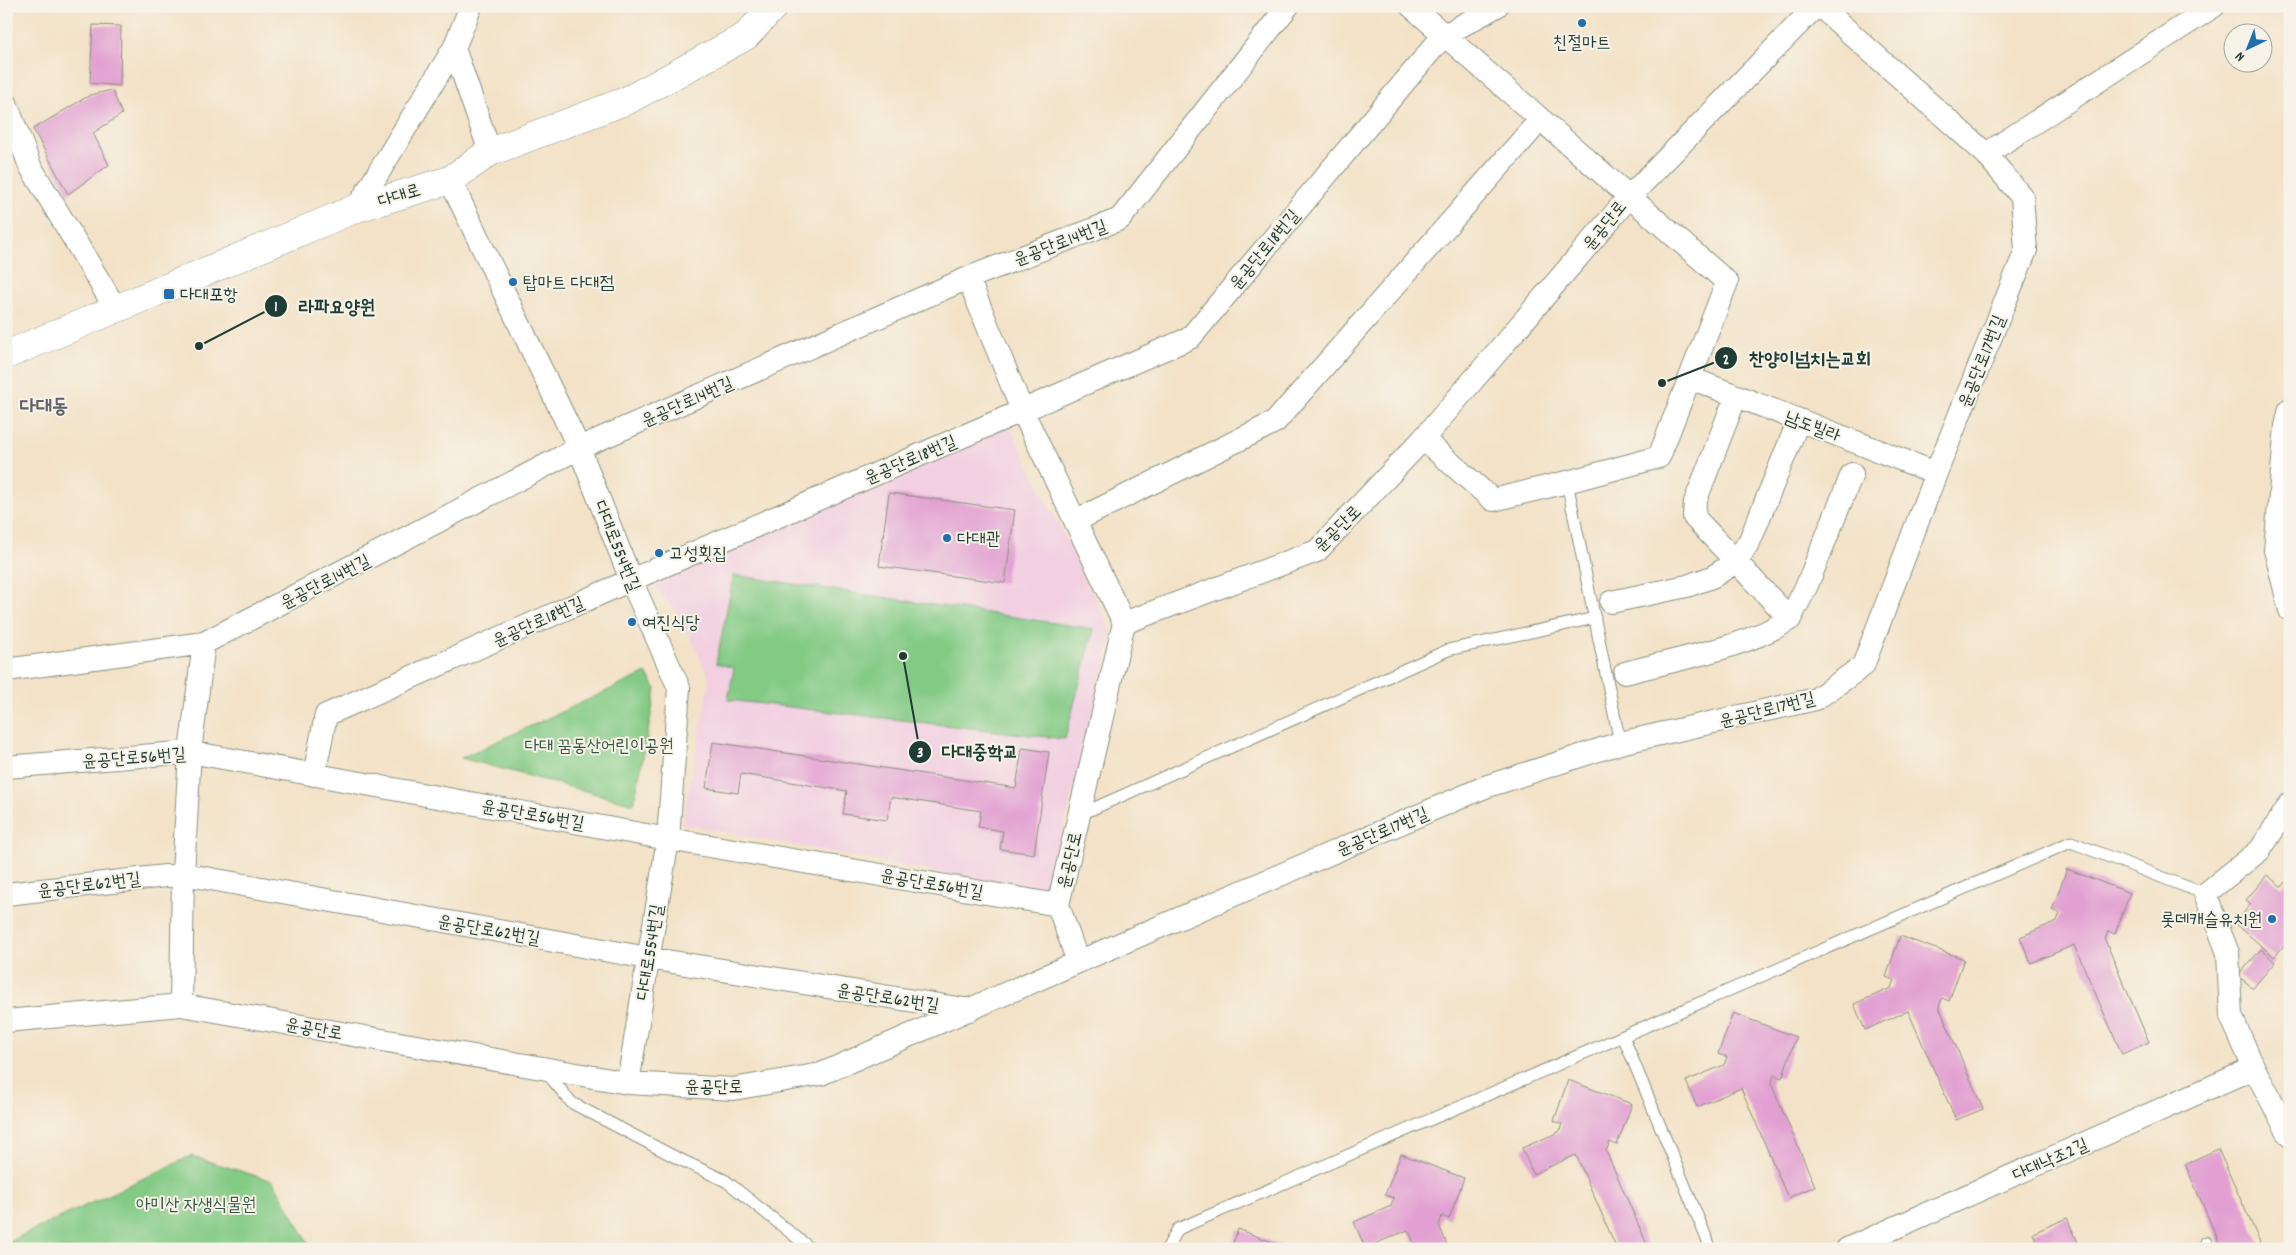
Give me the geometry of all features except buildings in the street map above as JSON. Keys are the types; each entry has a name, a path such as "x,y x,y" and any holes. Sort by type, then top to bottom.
{"main road":[{"name":"다대로","path":"6,355 357,208 450,180 490,152 628,100 746,36 774,6"}],"street":[{"path":"357,208 454,48 471,6"},
{"name":"윤공단로14번길","path":"6,670 204,643 579,448 968,278 1120,219 1288,6"},
{"name":"윤공단로","path":"6,1022 181,1005 628,1083 733,1089 821,1074 1078,962 1058,905 1124,624 1317,551 1423,439 1629,197 1411,6"},
{"path":"1443,36 1497,6"},
{"path":"1423,439 1493,500 1659,457 1727,282 1629,197 1816,6"},
{"name":"윤공단로17번길","path":"1078,962 1485,787 1620,743 1816,699 1863,666 1936,473 2026,250 2022,197 1986,154 1820,6"},
{"path":"1986,154 2214,6"},
{"name":"윤공단로18번길","path":"314,775 326,715 631,580 1190,338 1443,36"},
{"path":"454,48 490,152"},
{"path":"6,103 30,166 116,309"},
{"path":"1075,521 1275,422 1540,120"},
{"name":"다대로554번길","path":"450,180 579,448 631,580 678,688 668,839 628,1083"},
{"path":"968,278 1022,410 1124,624"},
{"name":"남도빌라","path":"1690,378 1936,473"},
{"path":"1736,396 1695,502 1694,517 1790,619"},
{"path":"2290,409 2286,426 2276,550 2290,610"},
{"path":"1611,602 1688,586 1712,577 1736,562 1750,540 1799,420"},
{"path":"1625,673 1731,644 1774,630 1790,619 1807,584 1852,474"},
{"path":"181,1005 183,874 190,752 204,643"},
{"name":"윤공단로56번길","path":"6,767 190,752 668,839 1058,905"},
{"path":"2290,804 2260,850 2205,894 2228,953 2231,1016 2254,1068 2290,1136"},
{"name":"윤공단로62번길","path":"6,894 183,874 648,958 970,1010"},
{"name":"다대낙조2길","path":"1847,1249 2254,1068"}],"lane":[{"path":"1568,482 1620,743"},
{"path":"1079,815 1448,650 1595,618"},
{"path":"1167,1249 1178,1229 2071,842 2205,894"},
{"path":"1623,1036 1711,1249"},
{"path":"542,1068 572,1103 677,1158 726,1181 811,1249"}],"shaded area":[{"path":"1009,425 1113,634 1047,893 682,824 710,679 683,621 649,580"}],"green space":[{"path":"734,575 1094,629 1065,739 728,700 734,668 716,663"},
{"name":"다대 꿈동산어린이공원","path":"646,673 656,689 634,804 461,758"},
{"name":"아미산 자생식물원","path":"191,1156 273,1181 312,1249 6,1249 6,1243"}],"place":[{"name":"친절마트","path":"1582,23"},
{"name":"탑마트 다대점","path":"513,282"},
{"name":"다대포항","path":"169,294"},
{"name":"라파요양원","path":"199,346"},
{"name":"찬양이넘치는교회","path":"1662,383"},
{"name":"다대관","path":"947,538"},
{"name":"고성횟집","path":"659,553"},
{"name":"여진식당","path":"632,622"},
{"name":"다대중학교","path":"903,656"},
{"name":"롯데캐슬유치원","path":"2272,919"}],"district":[{"name":"다대동","path":"44,405"}]}
